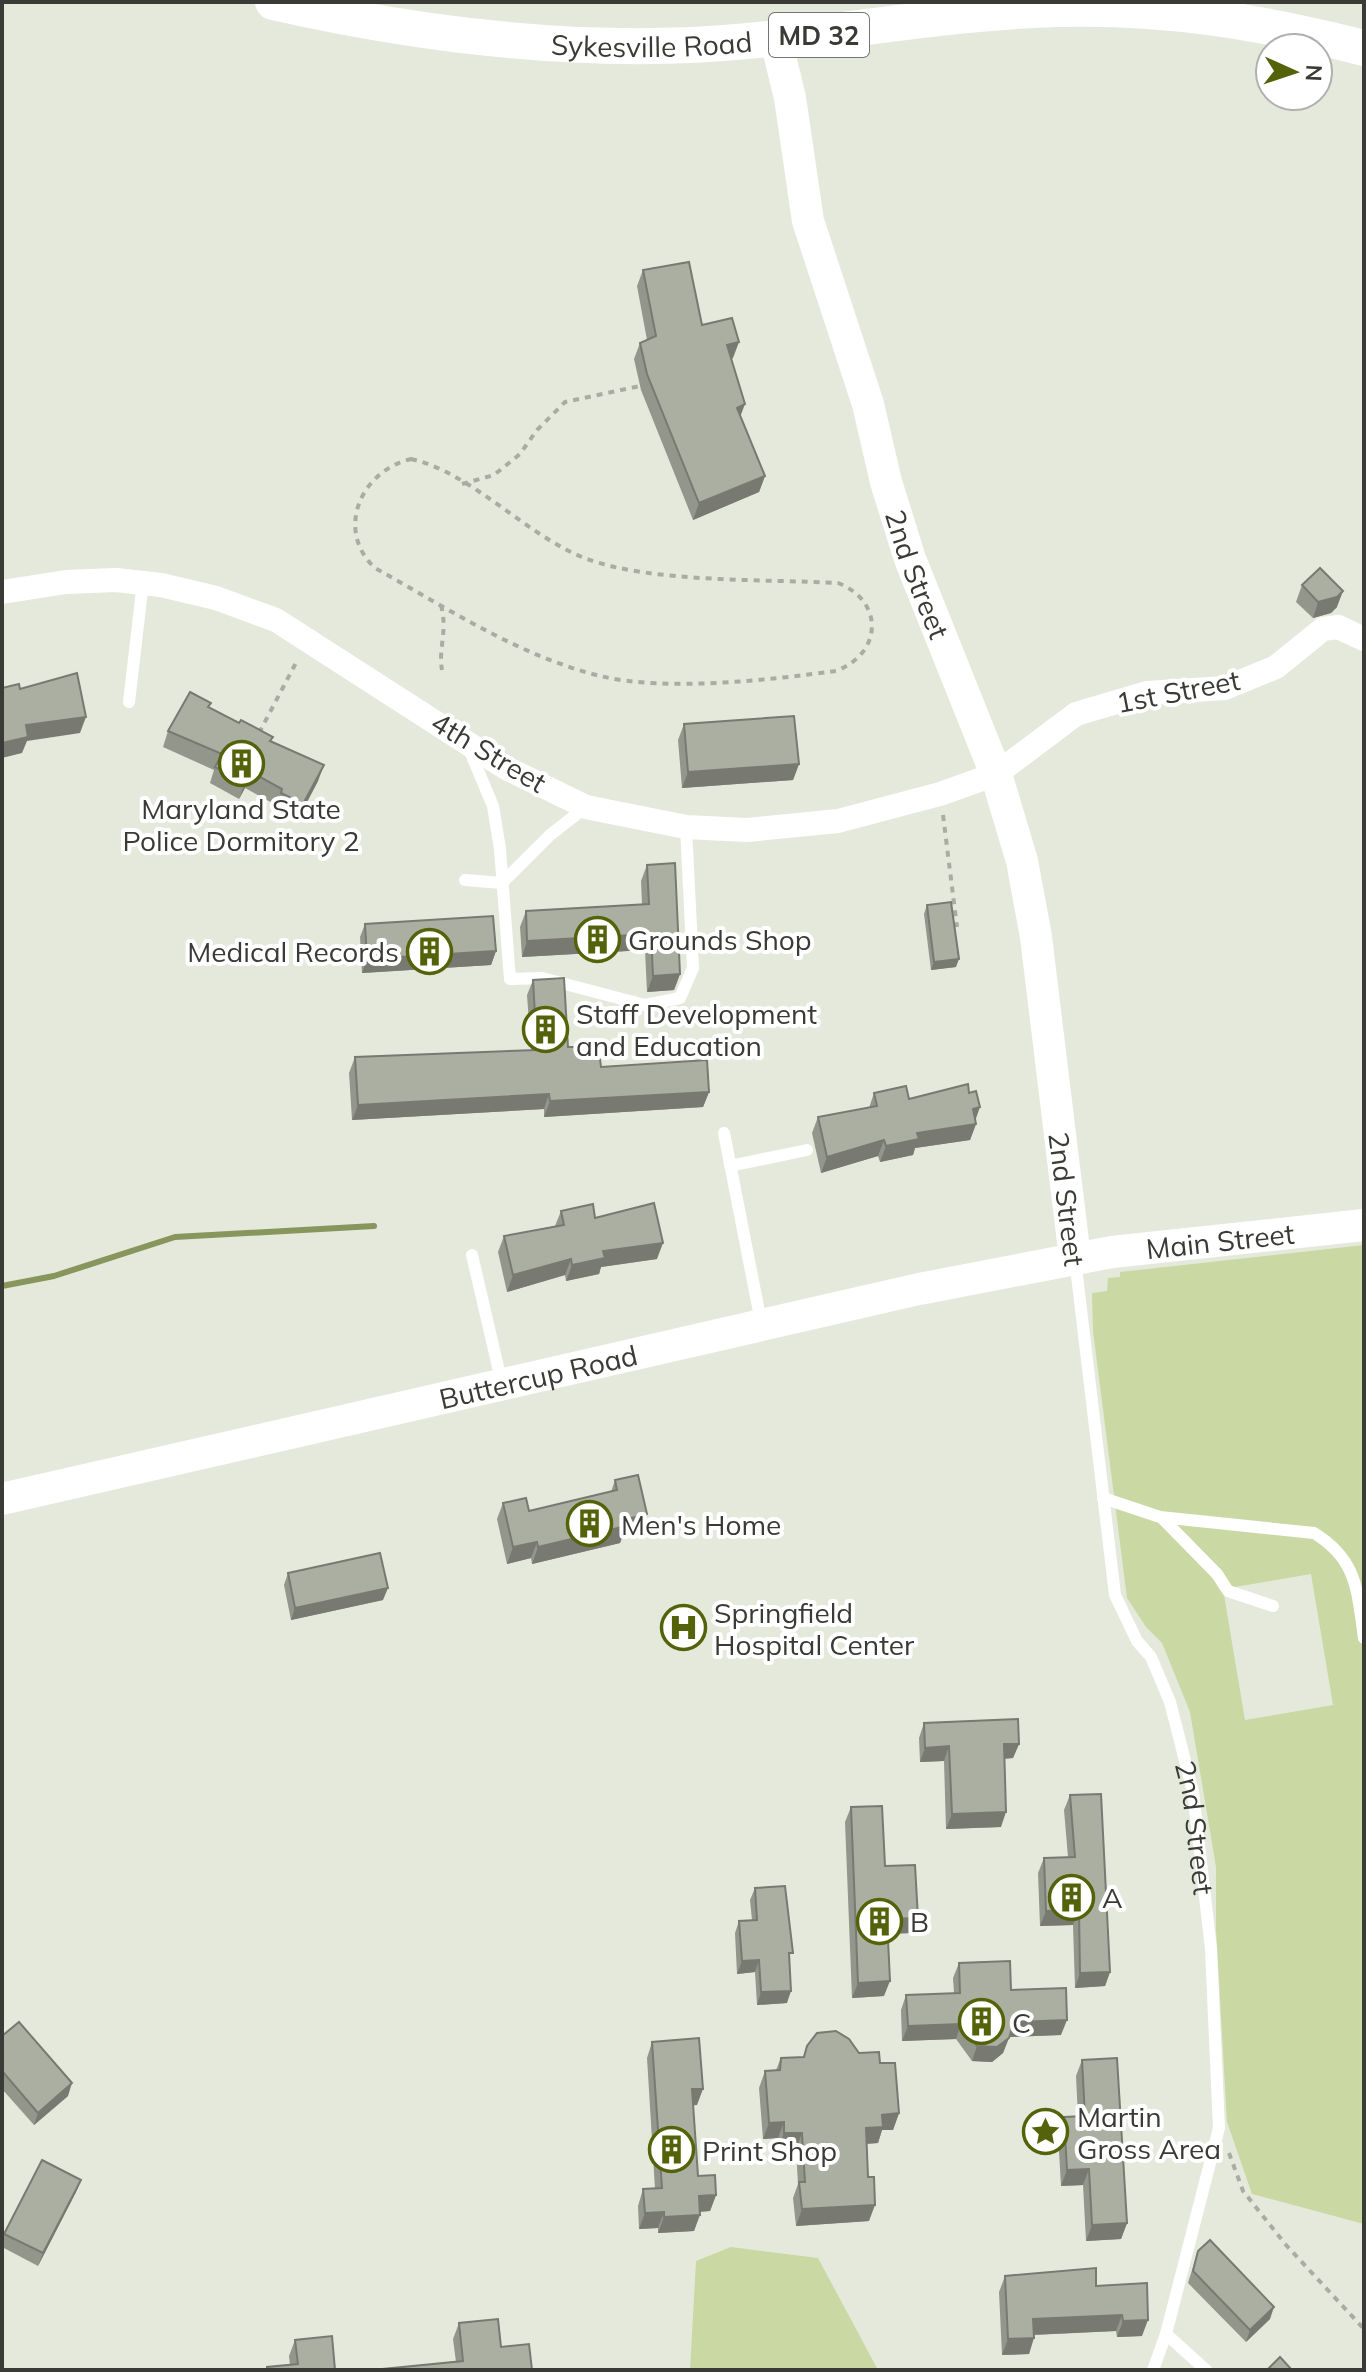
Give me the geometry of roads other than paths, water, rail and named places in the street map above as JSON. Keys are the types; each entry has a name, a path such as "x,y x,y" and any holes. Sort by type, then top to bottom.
{"main road":[{"name":"Sykesville Road","path":"273,2 395,27 597,46 776,40 970,15 1058,9 1135,9 1228,17 1364,48"}],"street":[{"name":"2nd Street","path":"776,40 790,98 808,221 868,404 886,482 910,559 996,774 1022,861 1036,937 1075,1258"},
{"name":"4th Street","path":"2,592 66,582 143,582 216,598 276,620 506,768 586,807 686,827 747,830 790,828 884,812 996,774"},
{"name":"1st Street","path":"996,774 1076,714 1147,693 1225,688 1276,667 1323,629 1338,627 1364,639"},
{"name":"Main Street","path":"1075,1258 1179,1243 1364,1225"},
{"name":"Buttercup Road","path":"2,1499 762,1325 1075,1258"}],"lane":[{"path":"129,702 143,582"},
{"path":"467,743 493,806 510,979 542,978 645,1005 665,1004 680,998 693,968 686,827"},
{"path":"465,880 502,883 550,835 586,807"},
{"path":"724,1133 762,1325"},
{"path":"730,1166 807,1150"},
{"path":"472,1255 502,1384"},
{"name":"2nd Street","path":"1075,1258 1115,1595 1137,1641 1151,1657 1170,1702 1193,1792 1207,1888 1219,2128 1166,2334 1153,2370"},
{"path":"1103,1498 1160,1517 1314,1533 1336,1547 1350,1568 1364,1638"},
{"path":"1160,1517 1180,1534 1228,1591 1273,1606"},
{"path":"1166,2334 1206,2370"}],"waterway":[{"path":"2,1286 54,1276 175,1237 374,1226"}],"place":[{"name":"Maryland State Police Dormitory 2","path":"241,764"},
{"name":"Grounds Shop","path":"597,939"},
{"name":"Medical Records","path":"430,951"},
{"name":"Staff Development and Education","path":"545,1029"},
{"name":"Men's Home","path":"590,1524"},
{"name":"Springfield Hospital Center","path":"683,1628"},
{"name":"A","path":"1071,1897"},
{"name":"B","path":"879,1921"},
{"name":"C","path":"981,2022"},
{"name":"Martin Gross Area","path":"1046,2132"},
{"name":"Print Shop","path":"671,2150"}]}
